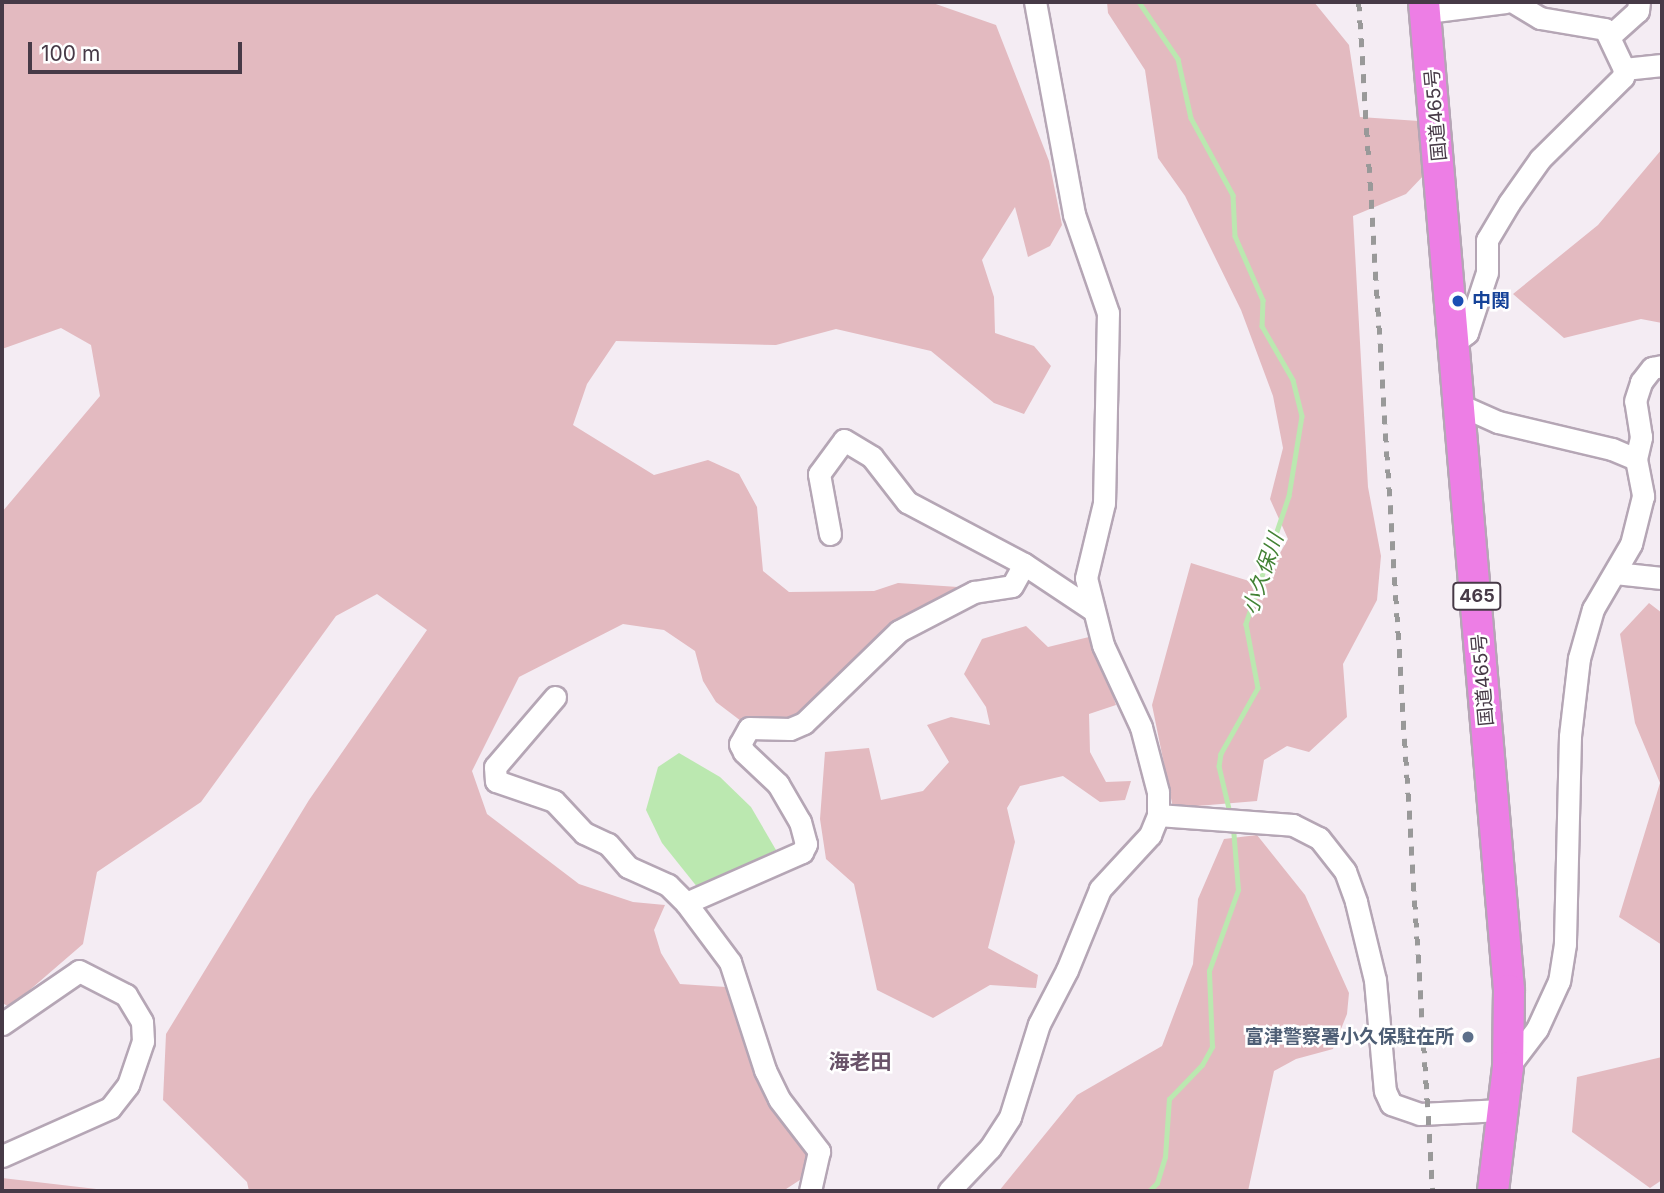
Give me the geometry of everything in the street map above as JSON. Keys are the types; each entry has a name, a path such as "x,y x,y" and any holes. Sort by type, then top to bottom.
{"highway":[{"name":"国道465号","path":"1436,6 1455,342 1509,990 1508,1068 1493,1191"}],"street":[{"path":"949,1191 990,1148 1010,1117 1039,1024 1067,970 1100,889 1150,835 1158,815 1158,792 1141,727 1093,610 1086,578 1104,503 1108,313 1074,214 1035,2"},
{"path":"1436,6 1505,2"},
{"path":"1455,342 1467,333 1487,272 1487,240 1509,203 1540,159 1611,94 1624,69 1611,35 1596,25 1540,18 1513,2"},
{"path":"1611,35 1638,11 1639,2"},
{"path":"1624,69 1662,65"},
{"path":"1508,1068 1537,1029 1559,981 1571,806 1570,736 1579,658 1593,610 1631,544 1643,496 1636,459 1641,437 1635,401 1641,382 1652,368 1662,366"},
{"path":"1462,406 1498,422 1612,449 1636,459"},
{"path":"830,534 819,474 844,440 872,457 907,502 1024,564 1093,610"},
{"path":"686,903 802,852 806,844 800,822 778,784 744,752 743,734 749,728 790,729 804,723 900,631 974,592 1012,586 1024,564"},
{"path":"1615,573 1662,578"},
{"path":"555,697 495,767 496,781 554,801 584,833 608,844 628,867 668,885 686,903 730,962 765,1070 779,1099 819,1151 808,1190"},
{"path":"1158,815 1293,825 1319,838 1345,871 1374,980 1391,1104 1420,1114 1502,1110"},
{"path":"2,1024 79,971 126,995 142,1022 143,1041 128,1085 110,1108 2,1156"}],"shaded area":[{"path":"2,2 930,2 996,25 1049,161 1062,225 1050,246 1028,257 1015,207 982,260 994,297 995,333 1034,346 1051,366 1024,414 994,403 931,351 836,329 776,345 616,341 587,384 573,425 654,475 708,460 739,474 757,507 763,571 789,592 874,591 898,583 958,587 867,648 793,721 741,721 716,702 703,681 695,651 664,630 623,624 519,677 472,771 487,814 579,884 633,902 665,905 654,930 661,953 680,984 726,987 762,1092 810,1146 803,1178 783,1191 249,1191 247,1182 163,1100 166,1034 309,800 427,630 377,594 336,616 201,802 97,872 83,944 10,1007 2,1003 2,512 100,396 91,345 61,328 2,349"},
{"path":"1107,2 1314,2 1349,45 1360,117 1419,121 1425,174 1406,194 1353,216 1368,487 1381,556 1377,600 1343,664 1347,717 1309,752 1287,746 1264,760 1257,801 1173,808 1152,705 1191,563 1262,585 1288,539 1270,499 1283,448 1273,396 1241,310 1185,196 1158,158 1145,70 1108,13"},
{"path":"1662,149 1662,323 1641,319 1564,338 1513,294 1598,225"},
{"path":"1649,603 1662,613 1662,945 1619,917 1660,783 1635,723 1620,634"},
{"path":"1026,626 1048,647 1093,636 1116,705 1089,714 1090,752 1106,782 1131,781 1125,800 1100,802 1063,776 1020,786 1007,808 1015,842 988,948 1038,975 1036,988 990,985 933,1018 877,990 854,884 826,859 820,819 825,752 869,748 881,800 923,791 949,762 927,725 951,717 990,725 986,707 964,674 982,639"},
{"path":"679,753 720,777 751,807 776,850 698,888 662,843 646,810 658,767"},
{"path":"1257,835 1305,895 1349,993 1347,1014 1333,1049 1296,1059 1274,1071 1248,1191 999,1191 1077,1095 1162,1046 1193,964 1198,899 1224,839"},
{"path":"1662,1057 1662,1180 1650,1188 1572,1132 1577,1077"},
{"path":"2,1178 105,1190 105,1191 2,1191"}],"waterway":[{"name":"小久保川","path":"1139,2 1178,59 1191,118 1233,195 1235,236 1263,300 1262,326 1293,380 1302,416 1289,496 1246,624 1258,688 1221,754 1219,766 1230,813"},
{"name":"小久保川","path":"1149,1191 1157,1183 1165,1157 1169,1099 1202,1065 1212,1047 1209,971 1238,890 1233,828"}],"railway":[{"path":"1359,2 1433,1191"}],"place":[{"name":"中関","path":"1458,301"},
{"name":"富津警察署小久保駐在所","path":"1468,1037"}],"district":[{"name":"海老田","path":"860,1062"}]}
